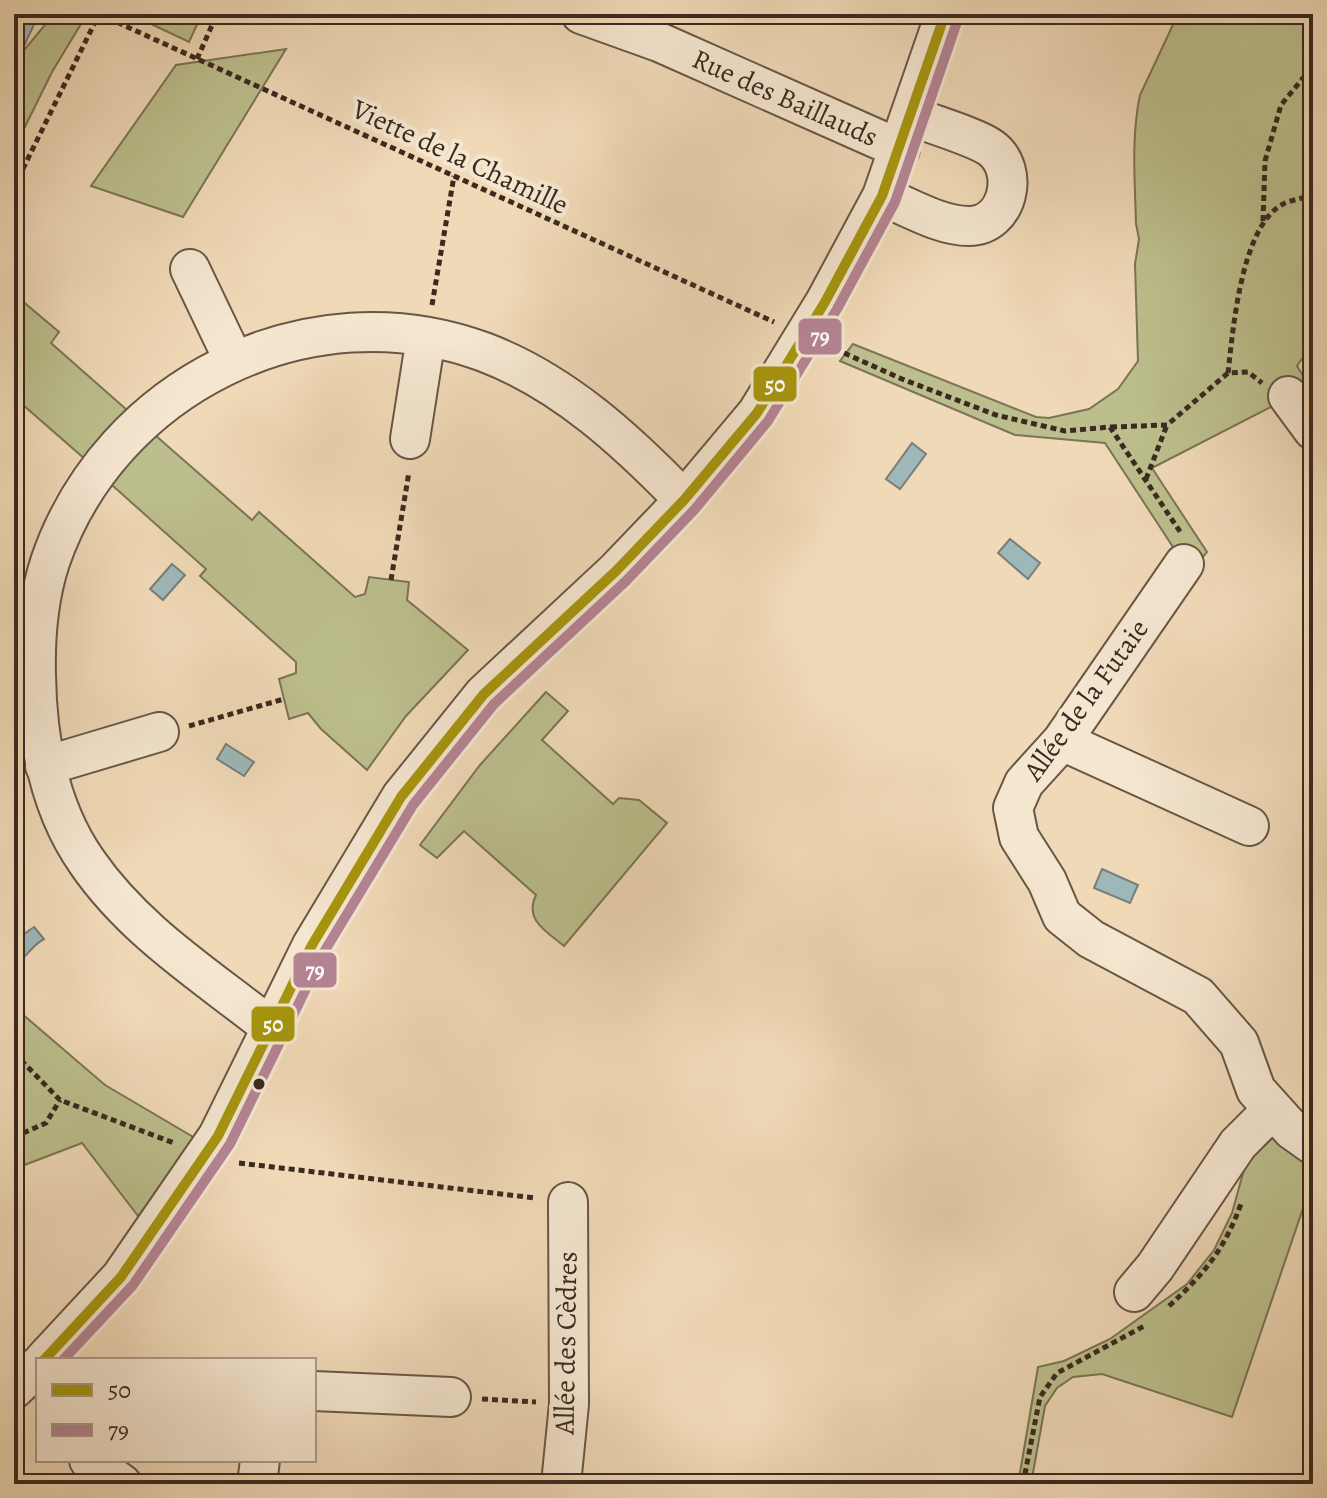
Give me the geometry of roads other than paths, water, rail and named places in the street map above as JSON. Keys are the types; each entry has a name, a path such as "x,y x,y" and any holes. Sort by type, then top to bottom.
{"street":[{"name":"Rue des Baillauds","path":"581,14 906,133 991,148 1004,163 1009,182 1004,202 996,214 985,222 971,226 940,219 882,196"},
{"path":"50,1358 121,1277 218,1136 312,945 401,797 484,694 616,571 684,500 757,413 882,196 945,14"},
{"path":"190,269 234,361"},
{"path":"273,1029 195,971 126,910 86,862 64,823 45,766 36,709 35,634 50,563 65,526 119,445 147,416 182,391 256,351 328,334 363,331 426,337 480,351 522,368 557,389 650,465 684,500"},
{"path":"410,439 426,337"},
{"path":"1288,396 1313,430"},
{"name":"Allée de la Futaie","path":"1184,564 1062,741 1024,783 1013,808 1019,837 1047,881 1062,916 1091,939 1198,996 1239,1043 1256,1090 1292,1130 1313,1145"},
{"path":"45,766 159,732"},
{"path":"1062,741 1249,826"},
{"path":"1134,1292 1155,1267 1238,1144 1273,1109"},
{"name":"Allée des Cèdres","path":"561,1484 569,1404 568,1202"},
{"path":"316,1391 451,1397"},
{"path":"91,1462 122,1484"},
{"path":"257,1484 260,1462"}],"water":[{"path":"14,14 39,14 14,67"},
{"path":"912,443 926,454 900,489 886,479"},
{"path":"1010,539 1040,563 1028,579 998,553"},
{"path":"172,564 185,575 163,600 150,589"},
{"path":"226,744 254,762 244,776 217,759"},
{"path":"1102,869 1138,885 1130,903 1094,888"},
{"path":"34,927 44,939 17,963 14,941"}]}
